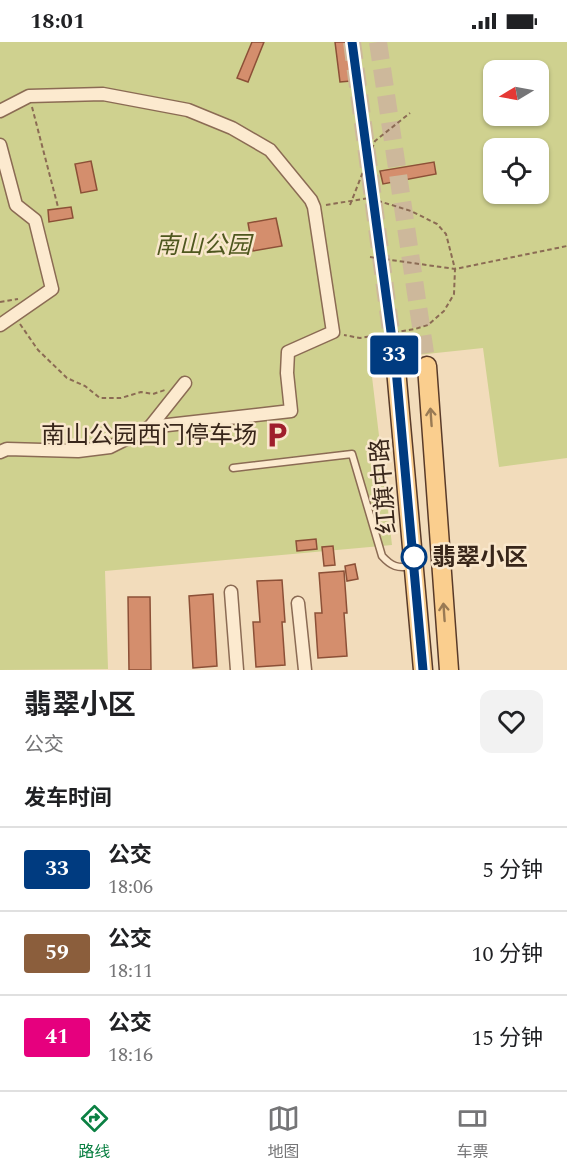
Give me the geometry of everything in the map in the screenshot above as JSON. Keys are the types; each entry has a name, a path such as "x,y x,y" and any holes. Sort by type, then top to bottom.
{"main road":[{"path":"427,366 448,670"},
{"name":"红旗中路","path":"396,369 423,670"}],"street":[{"path":"0,111 29,96 103,94 188,110 232,128 270,150 311,200 314,207 333,332 288,352 287,373 291,411 150,427 110,447 78,451 7,449 0,452"},
{"path":"0,146 16,205 35,220 52,289 0,325"},
{"path":"150,427 185,383"},
{"path":"231,592 237,670"},
{"path":"298,603 304,670"}],"lane":[{"path":"233,468 352,454 382,556 391,566 403,568 415,565"}],"path":[{"path":"29,96 58,207"},
{"path":"350,205 375,141 410,113"},
{"path":"314,207 369,198 411,211 437,224 446,234 453,255 454,294 444,311 428,325 360,338 333,332"},
{"path":"370,257 455,269 567,246"},
{"path":"15,314 25,333 38,350 67,378 85,386 100,398 121,398 141,392 153,394 185,383"}],"green space":[{"name":"南山公园","path":"0,42 567,42 567,458 499,467 483,348 370,360 392,545 105,571 108,669 0,670"}],"building":[{"path":"252,42 264,42 248,82 237,78"},
{"path":"335,42 357,42 362,80 340,82"},
{"path":"91,161 97,190 81,193 75,164"},
{"path":"434,162 436,174 383,184 380,171"},
{"path":"71,207 73,218 49,222 48,210"},
{"path":"276,218 282,246 253,251 248,223"},
{"path":"316,539 317,549 297,551 296,541"},
{"path":"333,546 335,565 324,566 322,547"},
{"path":"355,564 358,579 347,581 345,566"},
{"path":"344,571 347,656 318,658 315,613 322,613 319,573"},
{"path":"282,580 285,665 256,667 253,622 260,622 257,581"},
{"path":"213,594 217,666 193,668 189,596"},
{"path":"128,597 150,597 151,670 129,670"}],"tunnel":[{"path":"352,42 396,369"},
{"path":"378,42 427,366"}],"bus line":[{"name":"33","path":"352,42 396,369 423,670"}],"place":[{"name":"南山公园西门停车场","path":"277,435"},
{"name":"翡翠小区","path":"414,557"}]}
